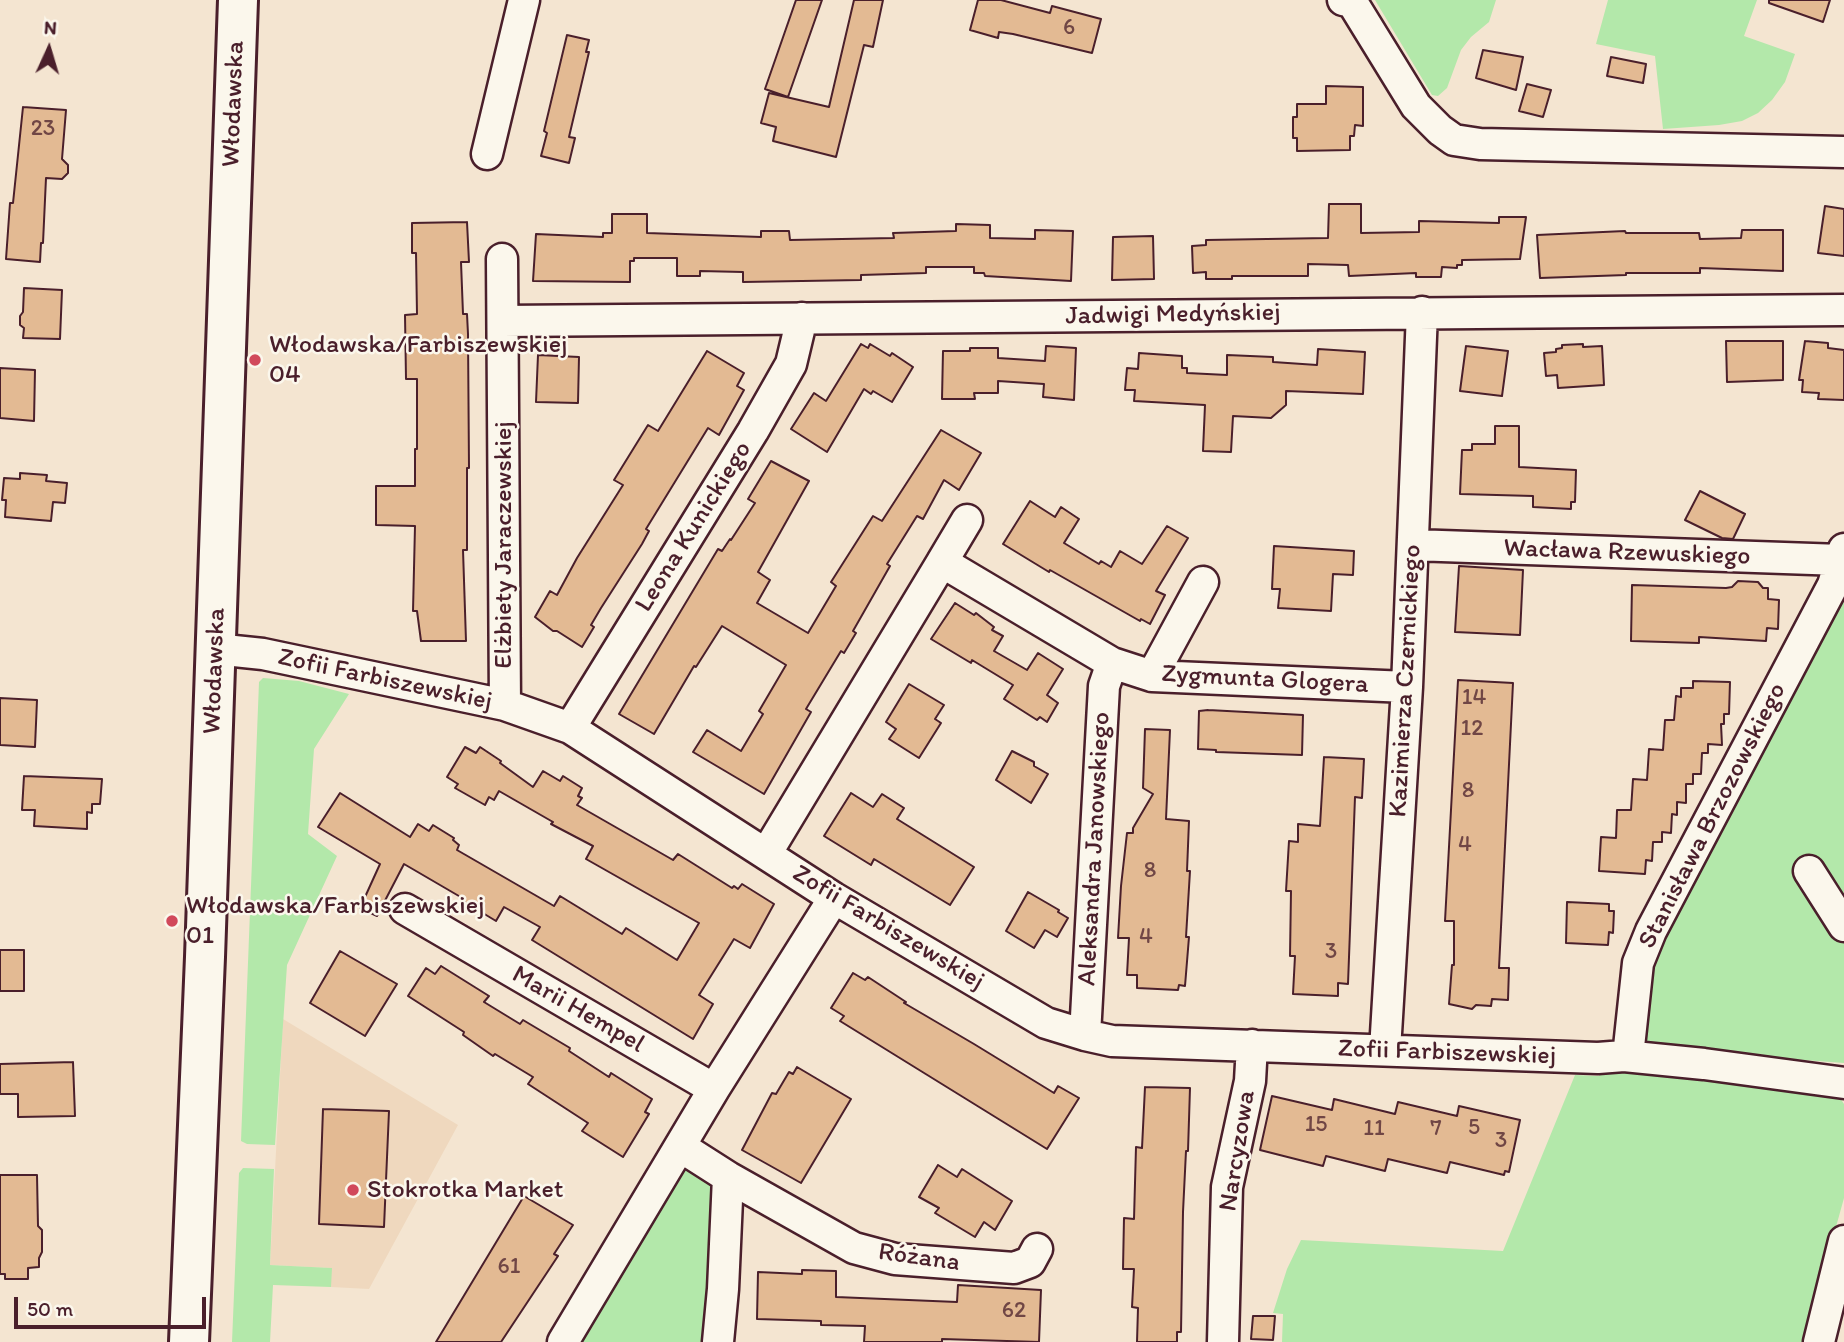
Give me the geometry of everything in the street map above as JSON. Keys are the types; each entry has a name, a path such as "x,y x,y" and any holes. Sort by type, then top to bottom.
{"main road":[{"name":"Włodawska","path":"189,1342 238,0"}],"street":[{"path":"486,154 524,0"},
{"path":"1349,1 1416,106 1454,140 1480,144 1844,152"},
{"name":"Elżbiety Jaraczewskiej","path":"502,259 505,705"},
{"name":"Jadwigi Medyńskiej","path":"503,321 1844,310"},
{"name":"Kazimierza Czernickiego","path":"1385,1050 1407,687 1422,312"},
{"name":"Leona Kunickiego","path":"570,728 753,431 791,364 802,318"},
{"path":"766,854 967,520"},
{"name":"Wacława Rzewuskiego","path":"1413,545 1842,555"},
{"name":"Stanisława Brzozowskiego","path":"1611,1057 1629,1047 1637,963 1651,931 1833,585 1842,555"},
{"name":"Zygmunta Glogera","path":"942,562 1112,663 1153,676 1407,687"},
{"path":"1153,676 1203,582"},
{"name":"Zofii Farbiszewskiej","path":"215,649 263,654 505,705 570,728 834,898 1046,1023 1085,1035 1112,1041 1611,1057 1751,1069 1844,1083"},
{"name":"Aleksandra Janowskiego","path":"1085,1035 1104,686 1112,663"},
{"path":"1809,871 1844,926"},
{"path":"563,1342 834,898"},
{"name":"Marii Hempel","path":"405,909 715,1089"},
{"name":"Narcyzowa","path":"1223,1342 1227,1187 1250,1081 1252,1045"},
{"name":"Różana","path":"681,1147 727,1177 854,1248 895,1259 1014,1268 1030,1262 1037,1249"},
{"path":"718,1342 723,1289 727,1177"},
{"path":"1819,1342 1844,1241"}],"shaded area":[{"path":"283,1019 458,1125 369,1289 331,1287 331,1268 270,1265"}],"green space":[{"path":"1375,0 1496,0 1489,22 1471,37 1461,50 1447,88 1438,96 1432,95"},
{"path":"1608,0 1757,0 1744,36 1795,54 1785,82 1758,113 1742,121 1663,129 1655,56 1596,44"},
{"path":"1844,587 1844,1063 1684,1051 1647,1045 1641,1029 1651,956"},
{"path":"263,678 299,681 349,694 314,749 308,834 337,856 287,965 275,1145 247,1144 241,1141 259,682"},
{"path":"1601,1070 1661,1072 1818,1091 1840,1098 1844,1104 1844,1198 1804,1342 1282,1342 1283,1314 1273,1313 1287,1269 1301,1240 1503,1251 1575,1075 1599,1076"},
{"path":"690,1167 715,1181 709,1342 578,1342 683,1170"},
{"path":"243,1168 274,1169 270,1265 332,1268 331,1287 273,1285 270,1342 232,1342 239,1173"}],"building":[{"path":"796,0 822,0 788,97 765,89"},
{"path":"854,0 883,0 873,47 864,45 836,157 773,141 776,127 761,123 769,93 829,107"},
{"path":"978,0 1001,0 1050,13 1052,6 1101,19 1092,53 1013,34 999,32 998,38 970,30"},
{"path":"1769,0 1830,0 1823,22 1769,3"},
{"path":"567,35 589,40 586,52 589,52 569,137 575,138 569,163 541,156 547,133 544,131"},
{"path":"1483,50 1523,57 1516,90 1476,78"},
{"path":"1611,57 1646,64 1643,83 1607,76"},
{"path":"1527,84 1551,90 1543,117 1519,111"},
{"path":"1326,86 1363,87 1363,126 1355,125 1354,136 1350,136 1350,150 1297,151 1297,138 1293,138 1293,117 1297,117 1297,104 1326,104"},
{"path":"23,107 66,110 62,159 68,165 68,173 62,179 46,178 40,262 6,259 10,203 13,203"},
{"path":"1329,204 1361,204 1361,233 1419,232 1419,221 1499,223 1499,217 1526,217 1520,259 1462,260 1462,265 1457,265 1457,268 1442,267 1441,277 1416,277 1416,273 1349,276 1348,265 1308,264 1308,276 1232,276 1232,279 1206,279 1206,272 1193,273 1192,246 1206,245 1206,240 1328,238"},
{"path":"1825,206 1844,209 1844,256 1818,253"},
{"path":"612,214 647,214 647,233 761,237 761,231 789,231 790,240 894,238 893,233 956,231 956,224 990,225 990,238 1035,239 1035,230 1073,231 1071,281 985,276 984,273 974,273 974,267 926,267 926,273 861,275 861,280 743,282 743,272 700,271 700,276 677,276 677,258 634,258 634,261 630,261 630,282 533,281 536,234 603,237 603,233 612,233"},
{"path":"467,222 469,262 461,262 463,314 467,314 468,334 469,468 467,550 463,550 466,641 421,641 417,611 413,611 415,526 376,525 376,486 415,486 417,379 406,379 405,315 417,314 416,253 412,253 412,223"},
{"path":"1742,230 1783,230 1783,271 1700,268 1700,273 1626,273 1540,278 1537,235 1625,231 1699,233 1700,239 1741,238"},
{"path":"1153,236 1154,279 1112,280 1113,237"},
{"path":"24,288 62,290 60,339 23,338 24,328 20,325 20,316 23,312"},
{"path":"1726,341 1783,341 1783,380 1727,382"},
{"path":"1805,341 1828,343 1828,348 1844,350 1844,400 1818,399 1819,393 1802,392 1803,380 1799,380"},
{"path":"861,344 868,348 870,344 890,356 892,353 913,367 892,402 864,389 827,452 791,429 814,393 826,401"},
{"path":"1583,344 1583,347 1602,346 1604,385 1558,388 1557,375 1546,376 1544,353 1556,352 1562,345"},
{"path":"1046,346 1076,348 1074,400 1043,397 1044,384 998,381 998,393 974,393 975,399 942,399 943,351 998,348 998,358 1045,361"},
{"path":"1466,346 1508,351 1502,396 1460,391"},
{"path":"1318,349 1365,352 1363,394 1286,391 1286,405 1271,418 1233,416 1231,452 1203,451 1205,405 1134,401 1135,390 1125,390 1127,368 1138,369 1139,353 1182,356 1182,368 1187,368 1187,373 1227,375 1227,355 1273,357 1273,362 1317,365"},
{"path":"707,351 744,373 737,386 744,390 719,435 708,428 646,529 649,531 642,544 591,625 594,627 582,647 553,631 535,617 550,591 557,595 623,485 614,480 648,425 658,431"},
{"path":"538,355 579,357 578,403 536,402"},
{"path":"0,368 35,370 34,421 0,418"},
{"path":"1495,426 1519,426 1519,467 1576,470 1575,502 1571,502 1571,509 1533,507 1533,496 1460,494 1462,450 1472,450 1472,444 1495,444"},
{"path":"941,430 981,453 959,490 944,480 923,519 917,516 887,564 890,566 853,631 856,633 844,653 841,651 806,709 811,712 764,794 693,752 707,730 741,751 763,714 759,711 786,665 722,626 696,667 694,666 654,734 619,714 718,549 722,551 731,540 755,503 748,499 771,461 809,481 758,572 770,580 757,603 808,633 836,586 831,582 873,516 882,521"},
{"path":"20,473 47,475 46,481 67,483 65,503 53,502 51,521 5,517 6,500 2,500 4,478 20,479"},
{"path":"1700,491 1745,514 1733,539 1722,538 1685,520"},
{"path":"1030,501 1055,517 1061,507 1079,519 1064,543 1099,564 1101,561 1111,567 1120,551 1142,564 1167,526 1188,538 1156,591 1165,595 1150,624 1141,619 1140,621 1050,570 1049,572 1003,544"},
{"path":"1274,546 1354,551 1353,575 1333,574 1331,611 1278,608 1280,589 1272,589"},
{"path":"1459,566 1523,570 1520,635 1455,632"},
{"path":"1738,581 1758,582 1763,588 1768,588 1768,599 1779,600 1778,629 1767,628 1766,641 1699,637 1699,643 1631,641 1632,585 1726,588 1732,587"},
{"path":"955,603 974,615 976,613 994,627 992,630 1003,636 994,651 1027,670 1038,653 1063,669 1047,695 1058,703 1047,722 1040,717 1037,720 1004,699 1013,685 931,639"},
{"path":"1458,680 1513,683 1499,968 1509,968 1508,1000 1492,999 1491,1006 1476,1005 1472,1009 1449,1004 1454,965 1454,921 1445,921"},
{"path":"1693,681 1730,682 1729,714 1724,714 1724,724 1721,724 1722,745 1708,744 1708,753 1702,753 1701,774 1693,774 1693,784 1686,784 1686,803 1677,802 1677,815 1672,814 1671,833 1662,832 1662,842 1653,842 1652,861 1646,860 1645,874 1599,871 1601,837 1616,838 1617,810 1631,810 1633,779 1647,780 1649,749 1663,750 1665,720 1674,720 1676,696 1681,697 1681,688 1693,688"},
{"path":"909,684 944,705 935,719 941,723 919,758 889,739 896,729 886,722"},
{"path":"0,698 37,700 35,747 0,745"},
{"path":"1199,711 1303,715 1302,755 1198,749"},
{"path":"1145,729 1170,730 1166,819 1189,821 1187,871 1190,871 1186,937 1189,937 1185,986 1179,985 1178,990 1137,988 1137,975 1127,975 1129,938 1118,938 1127,833 1133,833 1133,828 1153,794 1143,788"},
{"path":"465,747 476,753 480,747 533,787 543,771 560,781 563,776 582,788 578,796 582,798 577,805 673,860 678,854 732,888 734,886 738,889 742,884 774,904 750,948 734,939 699,995 713,1004 693,1039 532,940 540,927 504,907 496,921 404,864 377,916 360,908 380,864 318,827 340,793 410,837 418,824 429,831 433,825 454,838 459,845 457,850 554,906 560,896 622,934 626,928 677,960 699,923 586,859 593,846 551,824 553,822 499,791 494,800 489,797 485,805 455,788 458,784 447,777"},
{"path":"1012,751 1034,762 1034,766 1048,774 1031,803 996,780"},
{"path":"1324,757 1364,759 1362,798 1355,797 1348,984 1338,983 1338,996 1293,994 1295,956 1290,956 1291,891 1286,891 1289,841 1298,842 1298,824 1320,826"},
{"path":"24,776 102,779 100,804 92,804 92,813 87,812 87,829 34,826 35,810 22,810"},
{"path":"851,793 873,807 882,794 904,808 897,819 974,867 950,905 874,859 871,865 824,836"},
{"path":"1028,892 1068,918 1057,937 1045,930 1034,948 1006,931"},
{"path":"1567,902 1609,904 1609,911 1614,911 1613,933 1609,932 1608,945 1566,943"},
{"path":"0,950 24,950 24,991 0,991"},
{"path":"340,951 397,984 365,1036 310,1003"},
{"path":"441,966 489,996 484,1002 520,1024 523,1020 570,1048 569,1051 609,1077 611,1073 652,1099 645,1112 649,1114 623,1157 582,1131 588,1123 528,1084 533,1077 495,1054 493,1056 463,1035 464,1032 408,996 426,968 435,974"},
{"path":"853,973 865,980 868,977 906,1002 904,1003 1054,1093 1058,1086 1079,1098 1047,1149 840,1021 844,1016 831,1008"},
{"path":"73,1062 75,1116 18,1117 18,1094 0,1094 0,1064"},
{"path":"797,1067 851,1099 801,1183 742,1150 772,1093 776,1094 789,1072 793,1074"},
{"path":"1145,1087 1190,1088 1183,1212 1181,1332 1177,1332 1177,1342 1137,1342 1138,1308 1132,1307 1134,1269 1123,1269 1124,1218 1134,1219 1136,1147 1142,1148"},
{"path":"1272,1096 1332,1110 1334,1099 1395,1114 1398,1102 1457,1116 1459,1106 1520,1120 1509,1172 1505,1171 1504,1175 1450,1162 1447,1173 1388,1159 1385,1171 1326,1156 1323,1166 1260,1150"},
{"name":"Stokrotka Market","path":"323,1109 389,1111 384,1227 319,1224"},
{"path":"938,1165 957,1177 962,1169 1012,1201 995,1230 984,1222 975,1237 935,1213 939,1208 919,1197"},
{"path":"0,1175 37,1175 38,1226 42,1230 42,1252 39,1267 28,1268 28,1279 5,1279 5,1274 0,1274"},
{"path":"524,1196 573,1225 554,1254 558,1256 501,1342 436,1342"},
{"path":"802,1270 836,1271 836,1297 957,1302 958,1285 1041,1290 1039,1342 942,1339 942,1342 864,1342 865,1326 821,1325 821,1321 757,1319 758,1272 802,1274"},
{"path":"1253,1316 1275,1316 1273,1340 1251,1339"}],"place":[{"name":"Włodawska/Farbiszewskiej 04","path":"255,360"},
{"name":"Włodawska/Farbiszewskiej 01","path":"172,921"},
{"name":"Stokrotka Market","path":"353,1190"}]}
